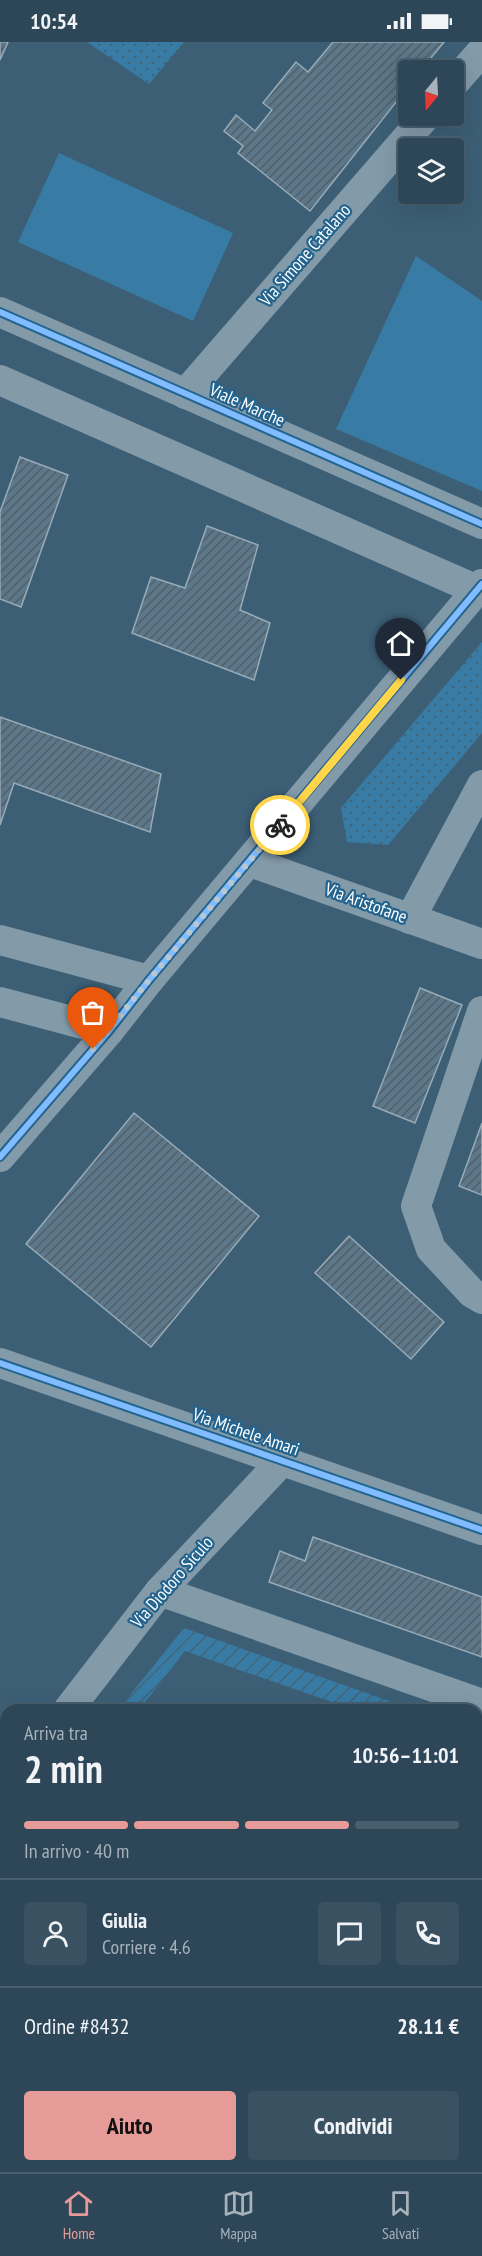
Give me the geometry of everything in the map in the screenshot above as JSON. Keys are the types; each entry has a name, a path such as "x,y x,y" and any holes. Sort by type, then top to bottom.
{"street":[{"path":"464,71 482,51"},
{"name":"Via Simone Catalano","path":"185,394 417,126"},
{"name":"Viale Marche","path":"0,312 482,524"},
{"path":"0,380 479,587 149,980 109,1031 0,1157"},
{"path":"410,919 482,785"},
{"name":"Via Aristofane","path":"250,862 482,944"},
{"path":"0,940 149,980"},
{"path":"0,1002 109,1031"},
{"path":"482,1011 416,1206 431,1249 472,1293 482,1299"},
{"name":"Via Michele Amari","path":"0,1363 482,1530"},
{"name":"Via Diodoro Siculo","path":"73,1704 160,1591 283,1460"},
{"path":"160,1591 482,1704"}],"shaded area":[{"path":"87,42 184,42 149,84"},
{"path":"59,153 233,233 193,321 18,242"},
{"path":"416,256 482,301 482,491 336,429"},
{"path":"482,642 482,733 388,845 347,842 341,808"},
{"path":"184,1628 397,1704 331,1704 332,1702 185,1651 144,1704 123,1704"}],"building":[{"path":"0,42 8,42 0,60"},
{"path":"333,42 444,42 429,60 398,60 398,100 310,211 238,153 243,146 224,131 236,115 255,131 272,110 263,103 296,62 308,72"},
{"path":"20,457 68,475 21,607 0,599 0,512"},
{"path":"207,526 258,545 240,610 270,623 254,680 132,633 151,577 185,588"},
{"path":"0,717 161,774 150,832 14,783 0,825"},
{"path":"420,988 462,1005 415,1123 373,1106"},
{"path":"134,1113 259,1216 151,1347 26,1244"},
{"path":"482,1123 482,1195 459,1186"},
{"path":"349,1236 444,1322 411,1359 315,1273"},
{"path":"313,1537 482,1597 482,1657 269,1582 280,1551 305,1561"}],"cycle path":[{"path":"0,312 482,524"},
{"path":"0,1157 109,1031 149,980 482,584"},
{"path":"0,1363 482,1530"}],"way so far":[{"path":"93,1049 280,825"}],"route":[{"path":"280,825 401,680"}]}
